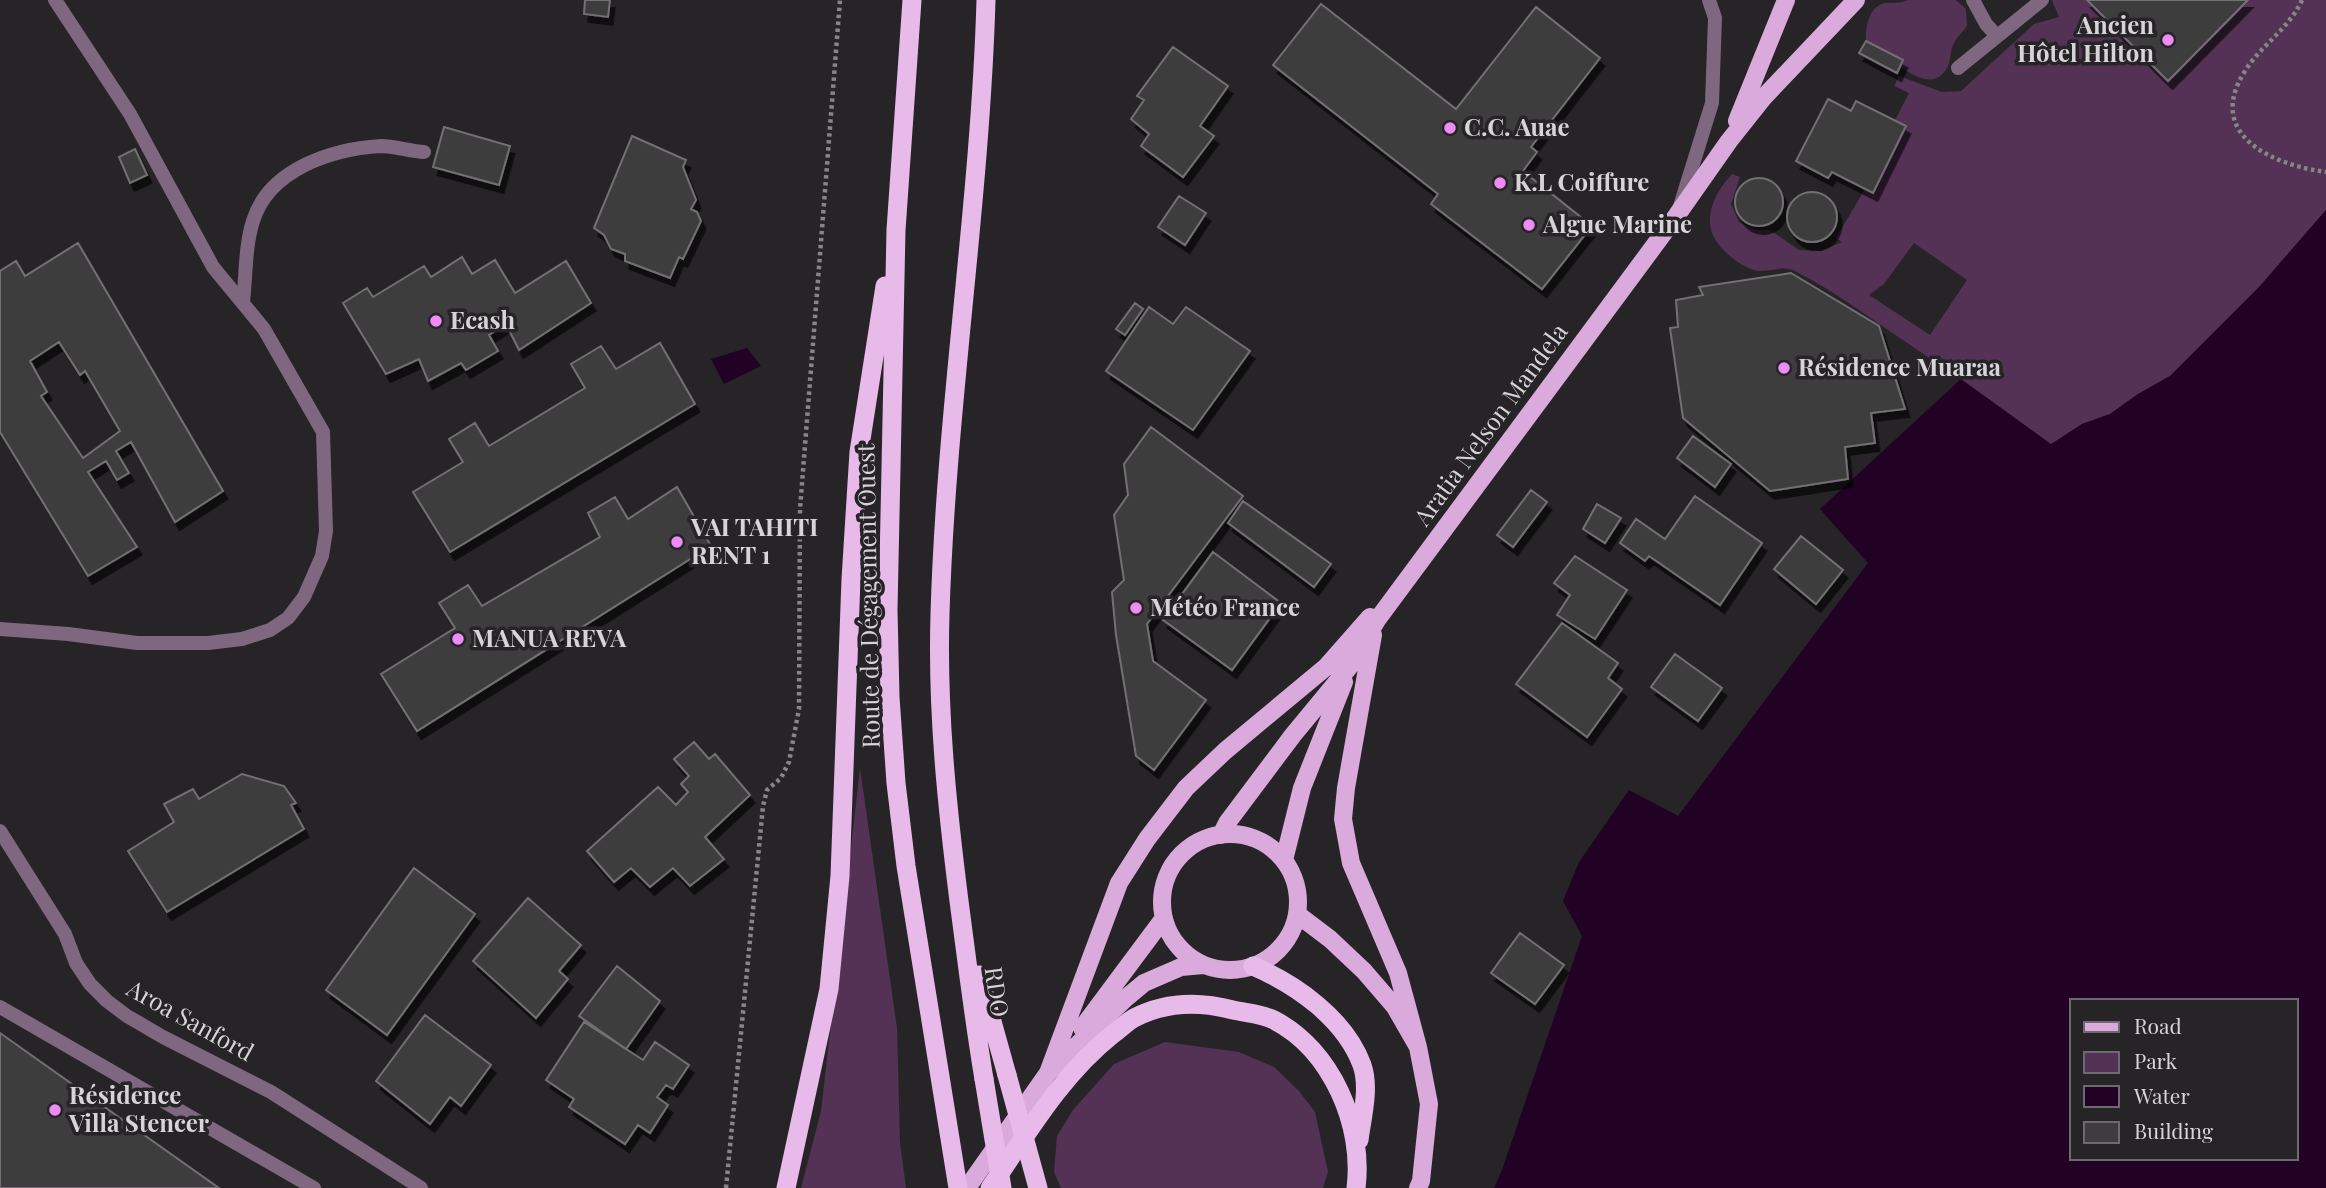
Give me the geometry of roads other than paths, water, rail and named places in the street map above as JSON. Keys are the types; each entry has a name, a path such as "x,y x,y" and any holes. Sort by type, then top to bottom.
{"highway":[{"name":"Route de Dégagement Ouest","path":"912,0 896,230 888,610 890,696 896,783 958,1188"},
{"path":"986,0 972,223 952,412 940,615 940,708 946,796 960,911 1038,1188"},
{"path":"786,1188 829,989 840,876 850,579 859,452 879,318 896,230"},
{"name":"RDO","path":"960,911 1002,1188"},
{"path":"1253,966 1293,986 1340,1026 1363,1066 1365,1097 1357,1155"},
{"path":"990,1188 1059,1088 1099,1045 1133,1019 1170,1005 1211,1004 1273,1020 1302,1041 1329,1070 1350,1119 1359,1170 1356,1188"}],"main road":[{"path":"1729,141 1786,0"},
{"path":"1729,141 1764,97 1856,0"},
{"name":"Aratia Nelson Mandela","path":"1221,835 1227,823 1293,735 1350,666 1375,625 1424,557 1729,141"},
{"path":"1048,1073 1119,883 1147,839 1186,788 1225,751 1326,667 1424,557"},
{"path":"1375,625 1358,715 1343,819 1351,863 1398,973 1418,1046 1429,1104 1418,1188"},
{"name":"Aratia Nelson Mandela","path":"1284,860 1302,788 1350,666"},
{"path":"1048,1073 1143,983 1181,967 1203,965 1230,970 1253,966 1266,960 1287,941 1297,914 1296,886 1292,872 1284,860 1262,842 1235,834 1221,835 1194,844 1173,864 1163,890 1164,918 1176,944 1203,965"},
{"path":"1297,914 1330,939 1364,971 1395,1007 1418,1046"},
{"path":"967,1188 1048,1073 1164,918"}],"street":[{"path":"0,629 137,643 208,643 243,639 270,630 288,618 304,597 322,556 326,531 323,432 264,329 213,267 130,114 55,0"},
{"path":"1677,215 1712,103 1715,18 1709,0"},
{"path":"1973,0 1986,24 1997,36"},
{"path":"1958,68 2042,0"},
{"path":"243,302 253,220 268,193 290,172 333,154 383,146 424,152"},
{"name":"Aroa Sanford","path":"0,831 65,934 76,963 90,984 107,1001 163,1037 271,1092 421,1188"},
{"path":"0,1007 314,1188"}],"water":[{"path":"2326,210 2326,1188 1494,1188 1582,936 1563,901 1579,862 1629,790 1678,816 1868,563 1820,509 1961,379 2051,444 2082,424 2110,414 2170,376 2260,286"},
{"path":"747,348 761,366 724,384 711,359"}],"place":[{"name":"Ancien Hôtel Hilton","path":"2168,40"},
{"name":"C.C. Auae","path":"1450,128"},
{"name":"K.L Coiffure","path":"1500,183"},
{"name":"Algue Marine","path":"1529,225"},
{"name":"Ecash","path":"436,321"},
{"name":"Résidence Muaraa","path":"1784,368"},
{"name":"VAI TAHITI RENT 1","path":"677,542"},
{"name":"Météo France","path":"1136,608"},
{"name":"MANUA REVA","path":"458,639"},
{"name":"Résidence Villa Stencer","path":"55,1110"}]}
